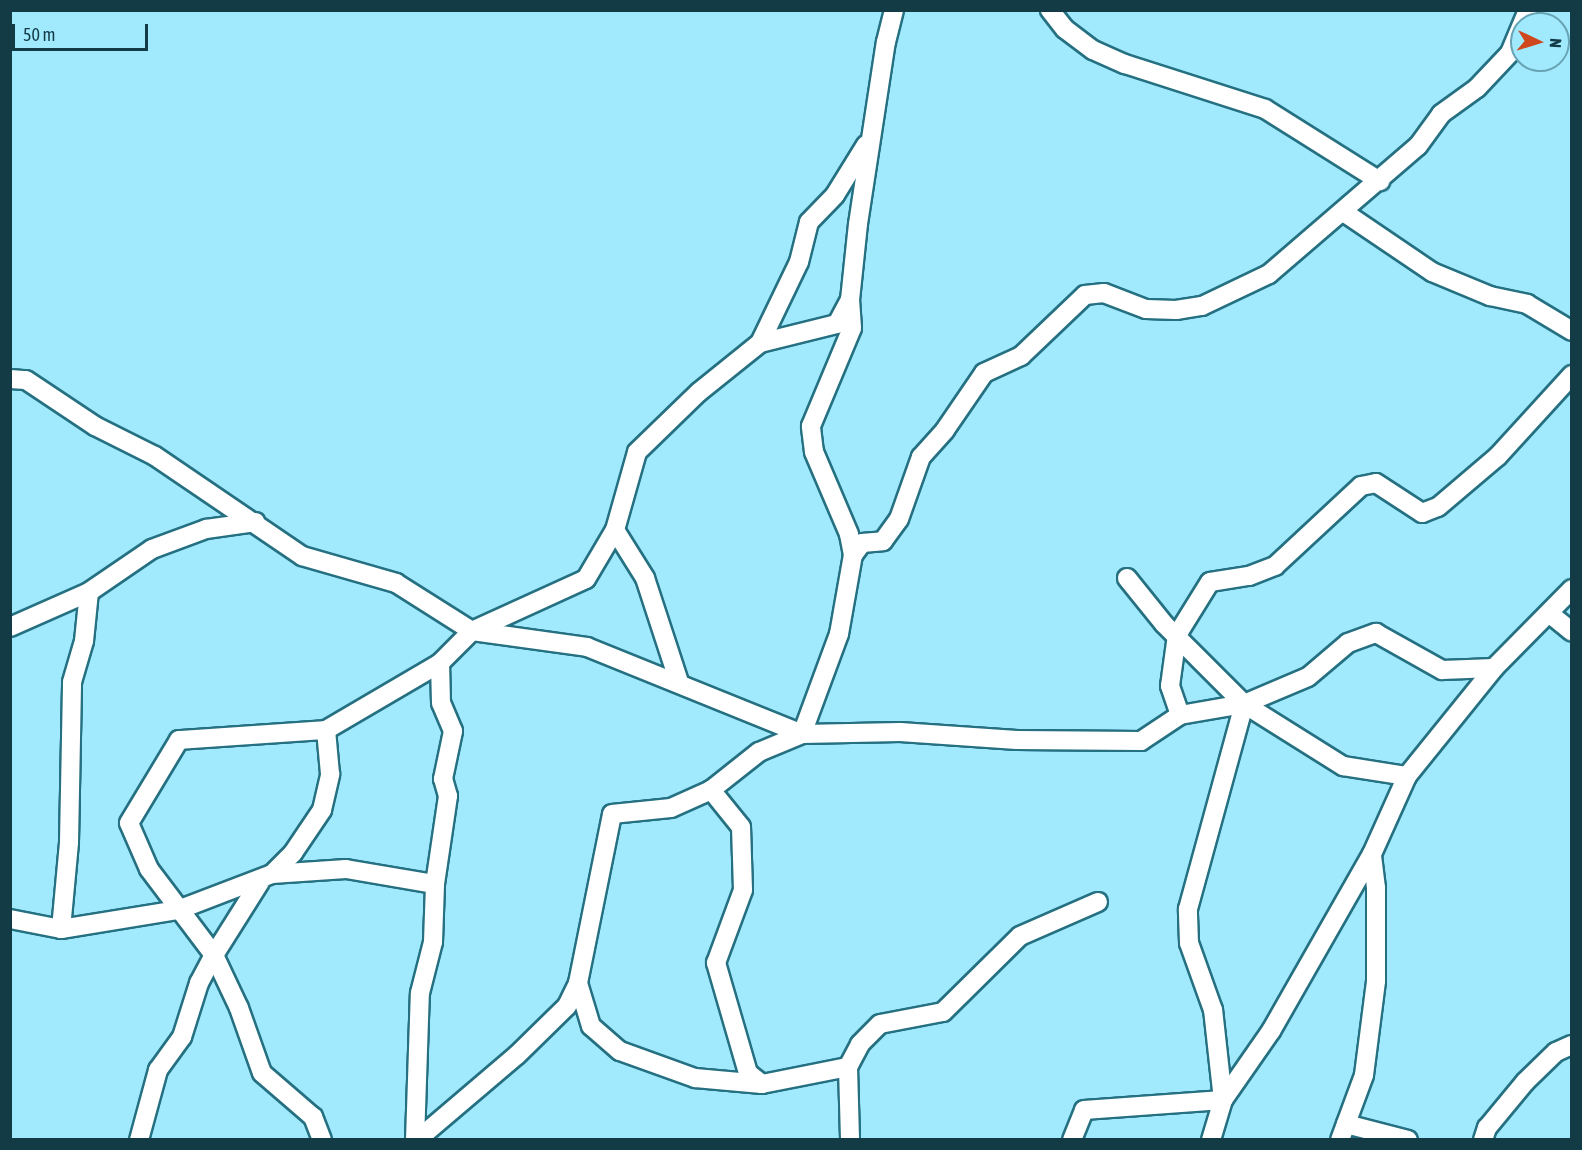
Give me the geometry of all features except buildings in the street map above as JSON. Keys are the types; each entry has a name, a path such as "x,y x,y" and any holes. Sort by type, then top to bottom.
{"street":[{"path":"802,734 839,634 853,555 849,534 814,452 811,426 852,328 850,300 870,138 894,10"},
{"path":"1050,10 1065,29 1093,50 1125,64 1265,109 1380,181"},
{"path":"853,555 862,543 883,541 899,519 921,457 945,430 984,372 1021,356 1085,295 1104,293 1146,309 1202,306 1269,274 1345,213 1418,146 1441,114 1477,88 1510,53 1528,10"},
{"path":"760,343 799,262 809,222 835,195 870,138"},
{"path":"1345,213 1432,272 1490,296 1527,304 1572,331"},
{"path":"322,1140 313,1117 262,1073 239,1008 214,956 148,869 129,823 178,740 326,730 440,663 472,631 586,579 615,530 637,452 699,392 760,343 837,324 850,300"},
{"path":"1180,715 1170,686 1177,635 1210,582 1249,576 1275,566 1361,486 1376,483 1422,513 1438,507 1498,456 1572,375"},
{"path":"10,379 26,381 94,426 155,456 256,522 302,556 396,583 472,631 586,646 802,734"},
{"path":"10,627 89,592 152,549 206,529 256,522"},
{"path":"615,530 645,578 679,682"},
{"path":"1127,578 1177,635 1244,704 1343,766 1407,776"},
{"path":"1211,1140 1223,1100 1271,1031 1372,854 1407,776 1494,668 1550,614 1572,589"},
{"path":"61,929 69,842 72,682 84,641 89,592"},
{"path":"1550,614 1572,632"},
{"path":"416,1140 517,1055 567,1006 578,983 612,814 671,808 711,790 759,752 802,734 900,732 1017,740 1141,741 1180,715 1244,704 1308,677 1348,643 1376,633 1442,670 1494,668"},
{"path":"416,1140 420,993 433,942 435,884 448,796 443,779 453,731 441,703 440,663"},
{"path":"1223,1100 1213,1010 1189,943 1188,909 1244,704"},
{"path":"139,1140 158,1070 182,1037 199,983 214,956 266,878 293,853 322,810 330,774 326,730"},
{"path":"711,790 741,827 743,890 716,963 748,1073 762,1084"},
{"path":"1372,854 1377,888 1376,981 1364,1075 1343,1132 1408,1140"},
{"path":"10,919 61,929 178,910 220,891 266,878 346,869 435,884"},
{"path":"850,1140 848,1067 860,1044 880,1024 943,1011 1020,936 1098,902"},
{"path":"578,983 591,1026 620,1050 695,1078 762,1084 848,1067"},
{"path":"1483,1140 1487,1128 1525,1082 1556,1052 1572,1045"},
{"path":"1072,1140 1084,1110 1223,1100"}]}
